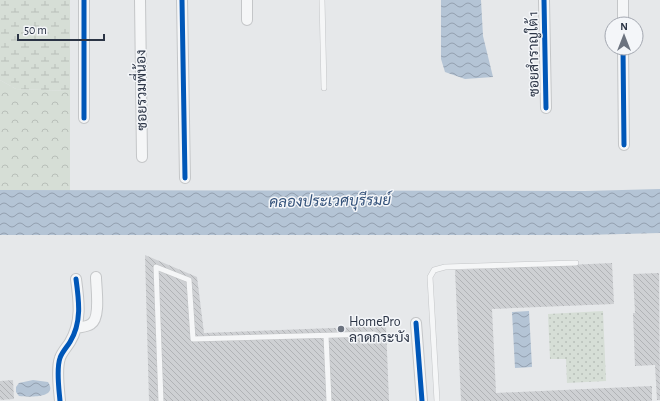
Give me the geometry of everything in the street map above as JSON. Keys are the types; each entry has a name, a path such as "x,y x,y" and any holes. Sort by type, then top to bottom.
{"street":[{"path":"84,0 84,118"},
{"name":"ซอยรวมพี่น้อง","path":"140,0 142,157"},
{"path":"182,0 185,178"},
{"path":"247,0 247,20"},
{"name":"ซอยสำราญใต้ 1","path":"544,0 546,108"},
{"path":"623,16 624,0"},
{"path":"623,56 624,145"},
{"path":"76,328 90,325 95,320 98,308 96,277"},
{"path":"60,401 58,369 59,358 70,342 76,328 79,312 76,279"},
{"path":"416,323 422,401"}],"lane":[{"path":"322,0 324,88"},
{"path":"437,401 430,277 434,270 445,267 576,263"},
{"path":"161,401 156,267 189,280 194,339 374,334"},
{"path":"326,336 329,401"}],"green space":[{"path":"0,0 70,0 70,91 16,89 0,80"},
{"path":"0,80 16,89 70,91 70,191 0,190"},
{"path":"603,311 606,381 567,383 566,359 550,359 548,314"}],"water":[{"path":"441,0 481,0 483,36 493,77 465,79 445,72 441,59"},
{"name":"คลองประเวศบุรีรมย์","path":"660,189 660,233 585,235 0,235 0,190 585,191"},
{"path":"529,311 532,367 515,368 512,312"},
{"path":"33,380 48,382 50,388 49,392 41,396 19,396 16,392 16,387 19,383"}],"building":[{"name":"HomePro ลาดกระบัง","path":"145,255 197,277 204,333 386,326 389,401 149,401"},
{"path":"612,263 614,304 492,309 496,393 652,386 652,401 461,401 455,270"},
{"path":"659,273 660,400 657,400 655,365 635,366 633,274"},
{"path":"13,380 14,399 1,400 0,381"}],"cycle path":[{"path":"84,0 84,118"},
{"path":"182,0 185,178"},
{"path":"544,0 546,108"},
{"path":"623,56 624,145"},
{"path":"60,401 58,379 60,358 74,334 78,319 79,303 76,279"},
{"path":"416,323 422,401"}],"place":[{"name":"HomePro ลาดกระบัง","path":"341,329"}]}
